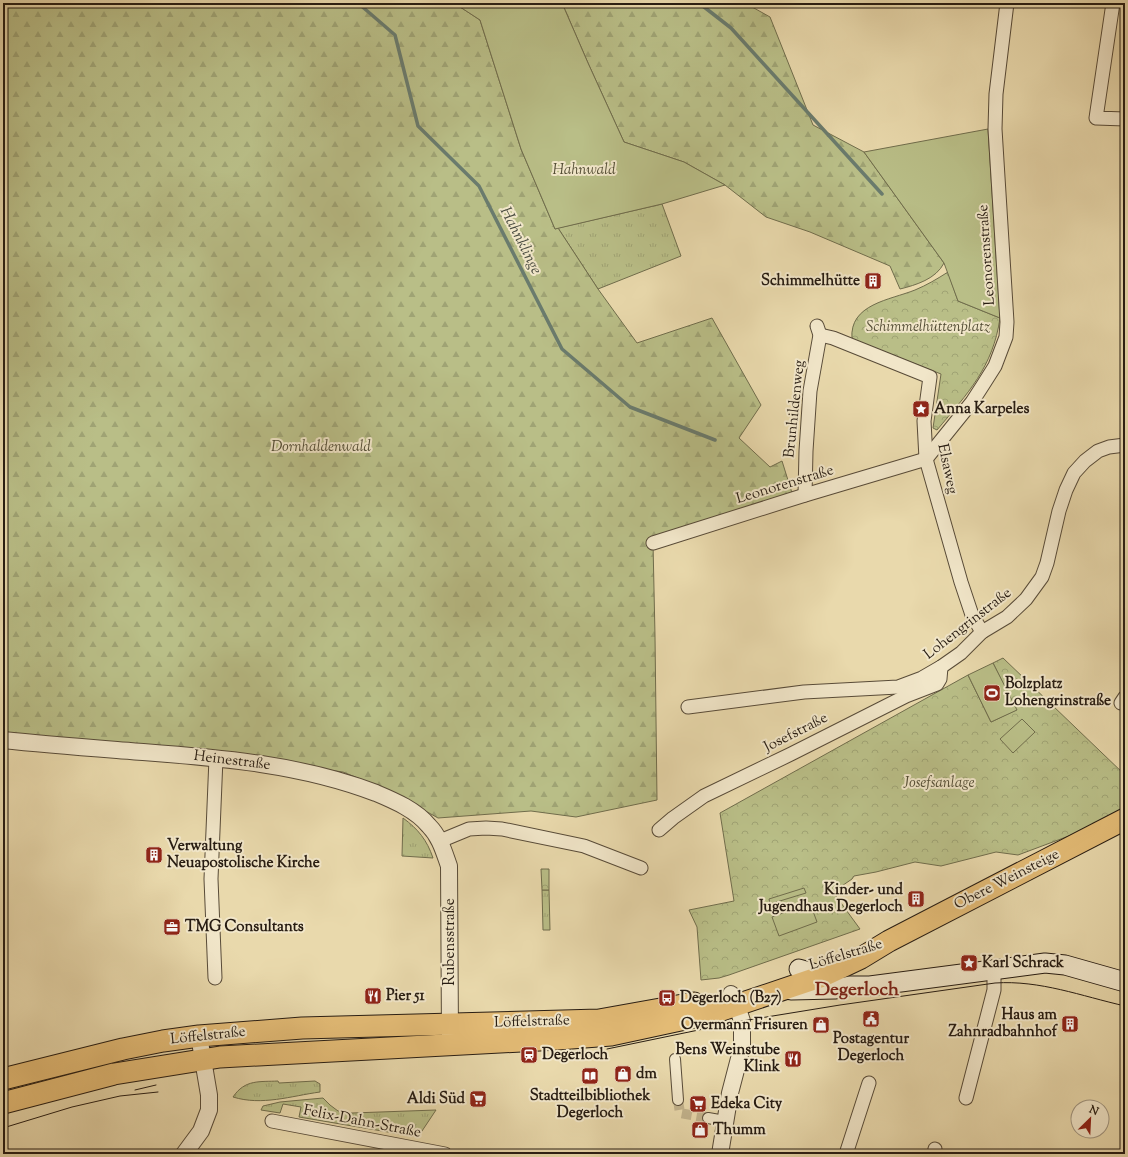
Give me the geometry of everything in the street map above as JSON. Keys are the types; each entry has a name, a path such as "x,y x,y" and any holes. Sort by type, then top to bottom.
{"main road":[{"name":"Obere Weinsteige","path":"889,941 1125,819"},
{"name":"Löffelstraße","path":"3,1079 123,1049 199,1036 302,1028 599,1020 699,1003 734,1000 785,990 823,976 861,958 889,941"},
{"name":"Löffelstraße","path":"3,1103 114,1074 220,1057 611,1035 713,1013 734,1000 799,970 852,950 889,941"},
{"path":"861,958 863,975 870,986"},
{"path":"785,990 835,989 850,986 870,986 1044,963 1065,965 1125,982"},
{"path":"799,970 823,976 850,986"}],"street":[{"name":"Leonorenstraße","path":"652,543 926,459 972,402 995,366 1006,337 1007,322 994,129 996,94 1007,3"},
{"path":"1113,3 1096,118 1125,119"},
{"name":"Elsaweg","path":"818,331 930,377 924,421 926,459 961,582 972,615 982,632"},
{"name":"Brunhildenweg","path":"805,495 810,391 818,331"},
{"name":"Lohengrinstraße","path":"688,707 804,692 898,687 922,678 941,667 961,653 982,632 1007,617 1026,599 1042,577 1052,545 1059,511 1074,473 1085,461 1098,451 1109,447 1125,445"},
{"name":"Josefstraße","path":"660,830 673,818 704,796 906,696 937,684 940,679 941,667"},
{"name":"Heinestraße","path":"3,740 216,758 312,773 366,789 411,810 429,825 440,841"},
{"path":"216,758 211,879 216,978"},
{"path":"440,841 469,829 502,829 584,846 641,868"},
{"name":"Rubensstraße","path":"440,841 449,866 450,1045"},
{"path":"966,1098 994,990 994,969"},
{"path":"720,1154 730,1093 742,1047 742,1021 734,1000"},
{"path":"184,1154 201,1131 209,1110 209,1095 199,1036"},
{"path":"675,1059 678,1100"},
{"path":"846,1154 869,1083"},
{"path":"708,1118 725,1120"},
{"name":"Felix-Dahn-Straße","path":"272,1121 445,1154"}],"green space":[{"name":"Dornhaldenwald","path":"3,3 454,3 480,20 521,149 555,229 558,228 598,289 637,343 712,318 761,405 739,438 770,467 782,461 792,493 653,543 657,800 576,817 531,811 438,818 390,791 343,772 169,747 3,733"},
{"name":"Hahnwald","path":"454,3 562,3 624,142 684,162 725,185 662,204 555,229 521,149 480,20"},
{"path":"562,3 745,3 770,17 813,125 864,152 944,263 940,269 925,280 912,286 900,289 890,266 810,232 766,217 725,185 684,162 624,142"},
{"path":"988,129 1000,318 958,301 944,263 864,152"},
{"path":"662,204 681,256 598,289 558,228"},
{"name":"Schimmelhüttenplatz","path":"948,272 958,301 1000,318 992,351 978,378 937,430 933,428 941,374 852,339 853,327 857,318 864,311 873,305 905,294 932,282"},
{"name":"Josefsanlage","path":"1003,658 1125,775 1125,815 1018,855 996,852 941,866 915,862 854,876 833,892 860,929 729,975 701,980 697,927 689,910 734,901 720,813 968,675 991,722 1016,710 993,663"},
{"name":"Bolzplatz Lohengrinstraße","path":"993,663 1017,710 991,722 968,675"},
{"path":"1022,719 1035,732 1013,753 1000,739"},
{"path":"403,818 421,835 433,858 402,856"},
{"path":"541,869 549,869 549,890 542,890"},
{"path":"804,888 806,893 770,904 769,899"},
{"path":"542,890 549,890 550,930 543,930"},
{"path":"810,903 817,922 779,936 772,917"},
{"path":"278,1081 279,1083 315,1081 320,1084 320,1092 287,1098 255,1101 233,1097 238,1091 248,1084"},
{"path":"323,1098 338,1111 352,1113 436,1110 418,1137 299,1117 301,1107 283,1104 280,1113 261,1110 263,1106 280,1102"}],"waterway":[{"name":"Hahnklinge","path":"358,3 395,35 418,126 479,186 562,349 630,407 715,440"},
{"path":"699,3 731,28 882,194"}],"tunnel":[{"path":"678,1100 680,1113 708,1118"}],"tram line":[{"path":"607,1049 742,1021 840,1005 995,983 1044,986 1125,1006"},
{"path":"135,1090 156,1085"},
{"path":"3,1128 72,1107 120,1096 158,1092"}],"place":[{"name":"Schimmelhütte","path":"873,281"},
{"name":"Anna Karpeles","path":"921,409"},
{"name":"Bolzplatz Lohengrinstraße","path":"992,693"},
{"name":"Verwaltung Neuapostolische Kirche","path":"154,855"},
{"name":"Kinder- und Jugendhaus Degerloch","path":"916,899"},
{"name":"TMG Consultants","path":"172,927"},
{"name":"Karl Schrack","path":"969,963"},
{"name":"Pier 51","path":"373,996"},
{"name":"Degerloch (B27)","path":"667,998"},
{"name":"Postagentur Degerloch","path":"871,1019"},
{"name":"Haus am Zahnradbahnhof","path":"1070,1024"},
{"name":"Overmann Frisuren","path":"821,1025"},
{"name":"Degerloch","path":"529,1055"},
{"name":"Bens Weinstube Klink","path":"793,1059"},
{"name":"dm","path":"623,1074"},
{"name":"Stadtteilbibliothek Degerloch","path":"590,1076"},
{"name":"Aldi Süd","path":"478,1099"},
{"name":"Edeka City","path":"698,1104"},
{"name":"Thumm","path":"700,1130"}],"district":[{"name":"Degerloch","path":"857,990"}]}
